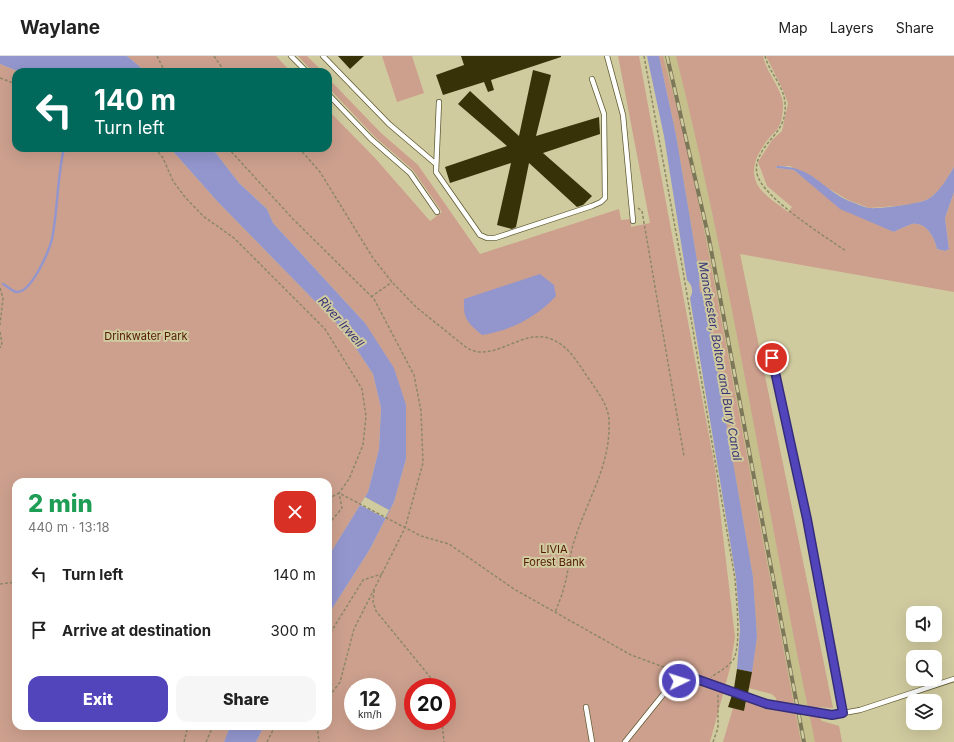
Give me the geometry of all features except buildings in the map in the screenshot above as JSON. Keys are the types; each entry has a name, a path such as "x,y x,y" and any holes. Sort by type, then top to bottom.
{"lane":[{"path":"291,56 302,68"},
{"path":"323,56 389,124 436,164"},
{"path":"607,56 623,115 633,221"},
{"path":"439,102 436,172 480,235 487,238 495,238 601,202 606,192 604,114 592,79"},
{"path":"332,98 371,139 410,173 437,212"},
{"path":"772,358 807,519 843,713"},
{"path":"625,742 666,691 688,676 767,704 832,715 860,710 954,679"},
{"path":"586,708 592,742"}],"path":[{"path":"157,56 163,68"},
{"path":"214,56 222,68"},
{"path":"644,56 686,286 735,579 737,638 735,658 729,665 705,682"},
{"path":"764,56 768,67 780,88 785,103 784,120 780,130 771,139 756,162 758,177 764,187 786,208 846,251"},
{"path":"0,78 12,82"},
{"path":"158,152 163,158 173,181 203,216 234,238 325,329 362,389 366,416 363,445 349,479 339,493 332,497"},
{"path":"232,152 293,219 374,299 414,375 421,412 423,463 405,528 352,635 340,682 332,693"},
{"path":"302,152 320,172 373,258 392,282 416,307 471,350 487,352 536,336 548,338 558,342 574,356 605,404 610,420 607,453 600,479 573,546 564,587 555,613"},
{"path":"632,203 642,211 684,456"},
{"path":"372,298 392,282"},
{"path":"0,288 3,298 0,326"},
{"path":"0,332 2,343 0,348"},
{"path":"339,493 421,536 449,544 496,577 555,613 632,655 688,676"},
{"path":"332,520 342,508 339,493"},
{"path":"332,630 363,580 382,574"},
{"path":"0,584 12,582"},
{"path":"375,588 373,602 376,611 431,678"},
{"path":"713,742 718,728 719,687"},
{"path":"184,742 187,730"},
{"path":"206,742 211,730"},
{"path":"267,742 273,730"},
{"path":"318,730 319,742"},
{"path":"443,730 444,742"}],"shaded area":[{"path":"659,56 689,56 740,254 833,708 818,707 821,720 839,726 842,742 784,742 776,698 771,694 749,688 757,637 717,370 704,295 700,292 668,95"}],"green space":[{"path":"127,56 276,56 287,68 141,68"},
{"path":"298,56 307,56 319,68 309,68"},
{"path":"382,56 412,56 424,93 397,102"},
{"name":"LIVIA Forest Bank","path":"618,56 639,56 715,468 735,637 730,668 710,742 256,742 262,730 332,730 332,609 370,549 394,502 406,459 365,323 273,223 267,209 239,183 215,152 332,152 332,114 375,158 430,221 442,212 413,170 375,137 332,91 332,82 381,133 418,165 480,254 619,209 621,220 631,219 631,227 650,223"},
{"path":"659,56 663,56 684,134 706,239 801,742 723,742 733,708 744,711 747,699 769,707 778,707 776,698 772,694 749,688 757,637 753,577 704,295 700,292 700,278 676,135"},
{"path":"676,56 763,56 767,68 780,92 783,110 779,126 765,143 757,157 754,171 755,178 758,185 766,195 788,212 792,207 767,186 758,162 772,140 782,131 788,103 766,56 954,56 954,167 941,188 929,199 910,205 869,208 848,200 790,166 776,166 777,168 794,170 813,185 894,232 912,224 922,225 932,235 937,249 945,251 949,248 945,218 954,192 954,292 740,254 833,708 818,707 821,721 839,726 842,742 815,742 715,226"},
{"name":"Drinkwater Park","path":"0,64 12,69 12,152 174,152 217,201 346,333 373,374 381,408 379,449 368,492 332,550 332,478 12,478 12,730 228,730 224,742 0,742"}],"water":[{"path":"0,56 127,56 141,68 12,69 0,64"},
{"path":"647,56 659,56 676,135 700,278 700,292 704,295 753,577 757,637 752,672 737,669 740,629 736,578 690,298 692,288 687,280 664,136"},
{"name":"River Irwell","path":"174,152 215,152 239,183 267,209 273,223 365,323 394,368 406,405 406,459 394,502 370,549 332,609 332,550 368,492 379,449 381,408 373,374 346,333 217,201"},
{"path":"776,166 789,167 808,174 839,196 869,208 891,207 926,200 941,188 954,167 954,192 945,218 949,249 945,251 937,249 932,235 922,225 912,224 894,232 840,209 794,170 777,168"},
{"path":"540,274 554,285 556,296 549,304 532,317 503,330 482,335 467,320 464,311 464,299"},
{"path":"228,730 262,730 256,742 224,742"}],"pier":[{"path":"365,497 389,510 385,518 360,505"}],"waterway":[{"path":"3,284 16,292 22,291 28,286 43,262 52,239 63,152"}],"railway":[{"path":"667,56 709,239 804,742"}],"route":[{"path":"679,681 688,676 767,704 832,715 843,713 807,519 772,358"}],"water label":[{"name":"Manchester, Bolton and Bury Canal","path":"720,361"}]}
